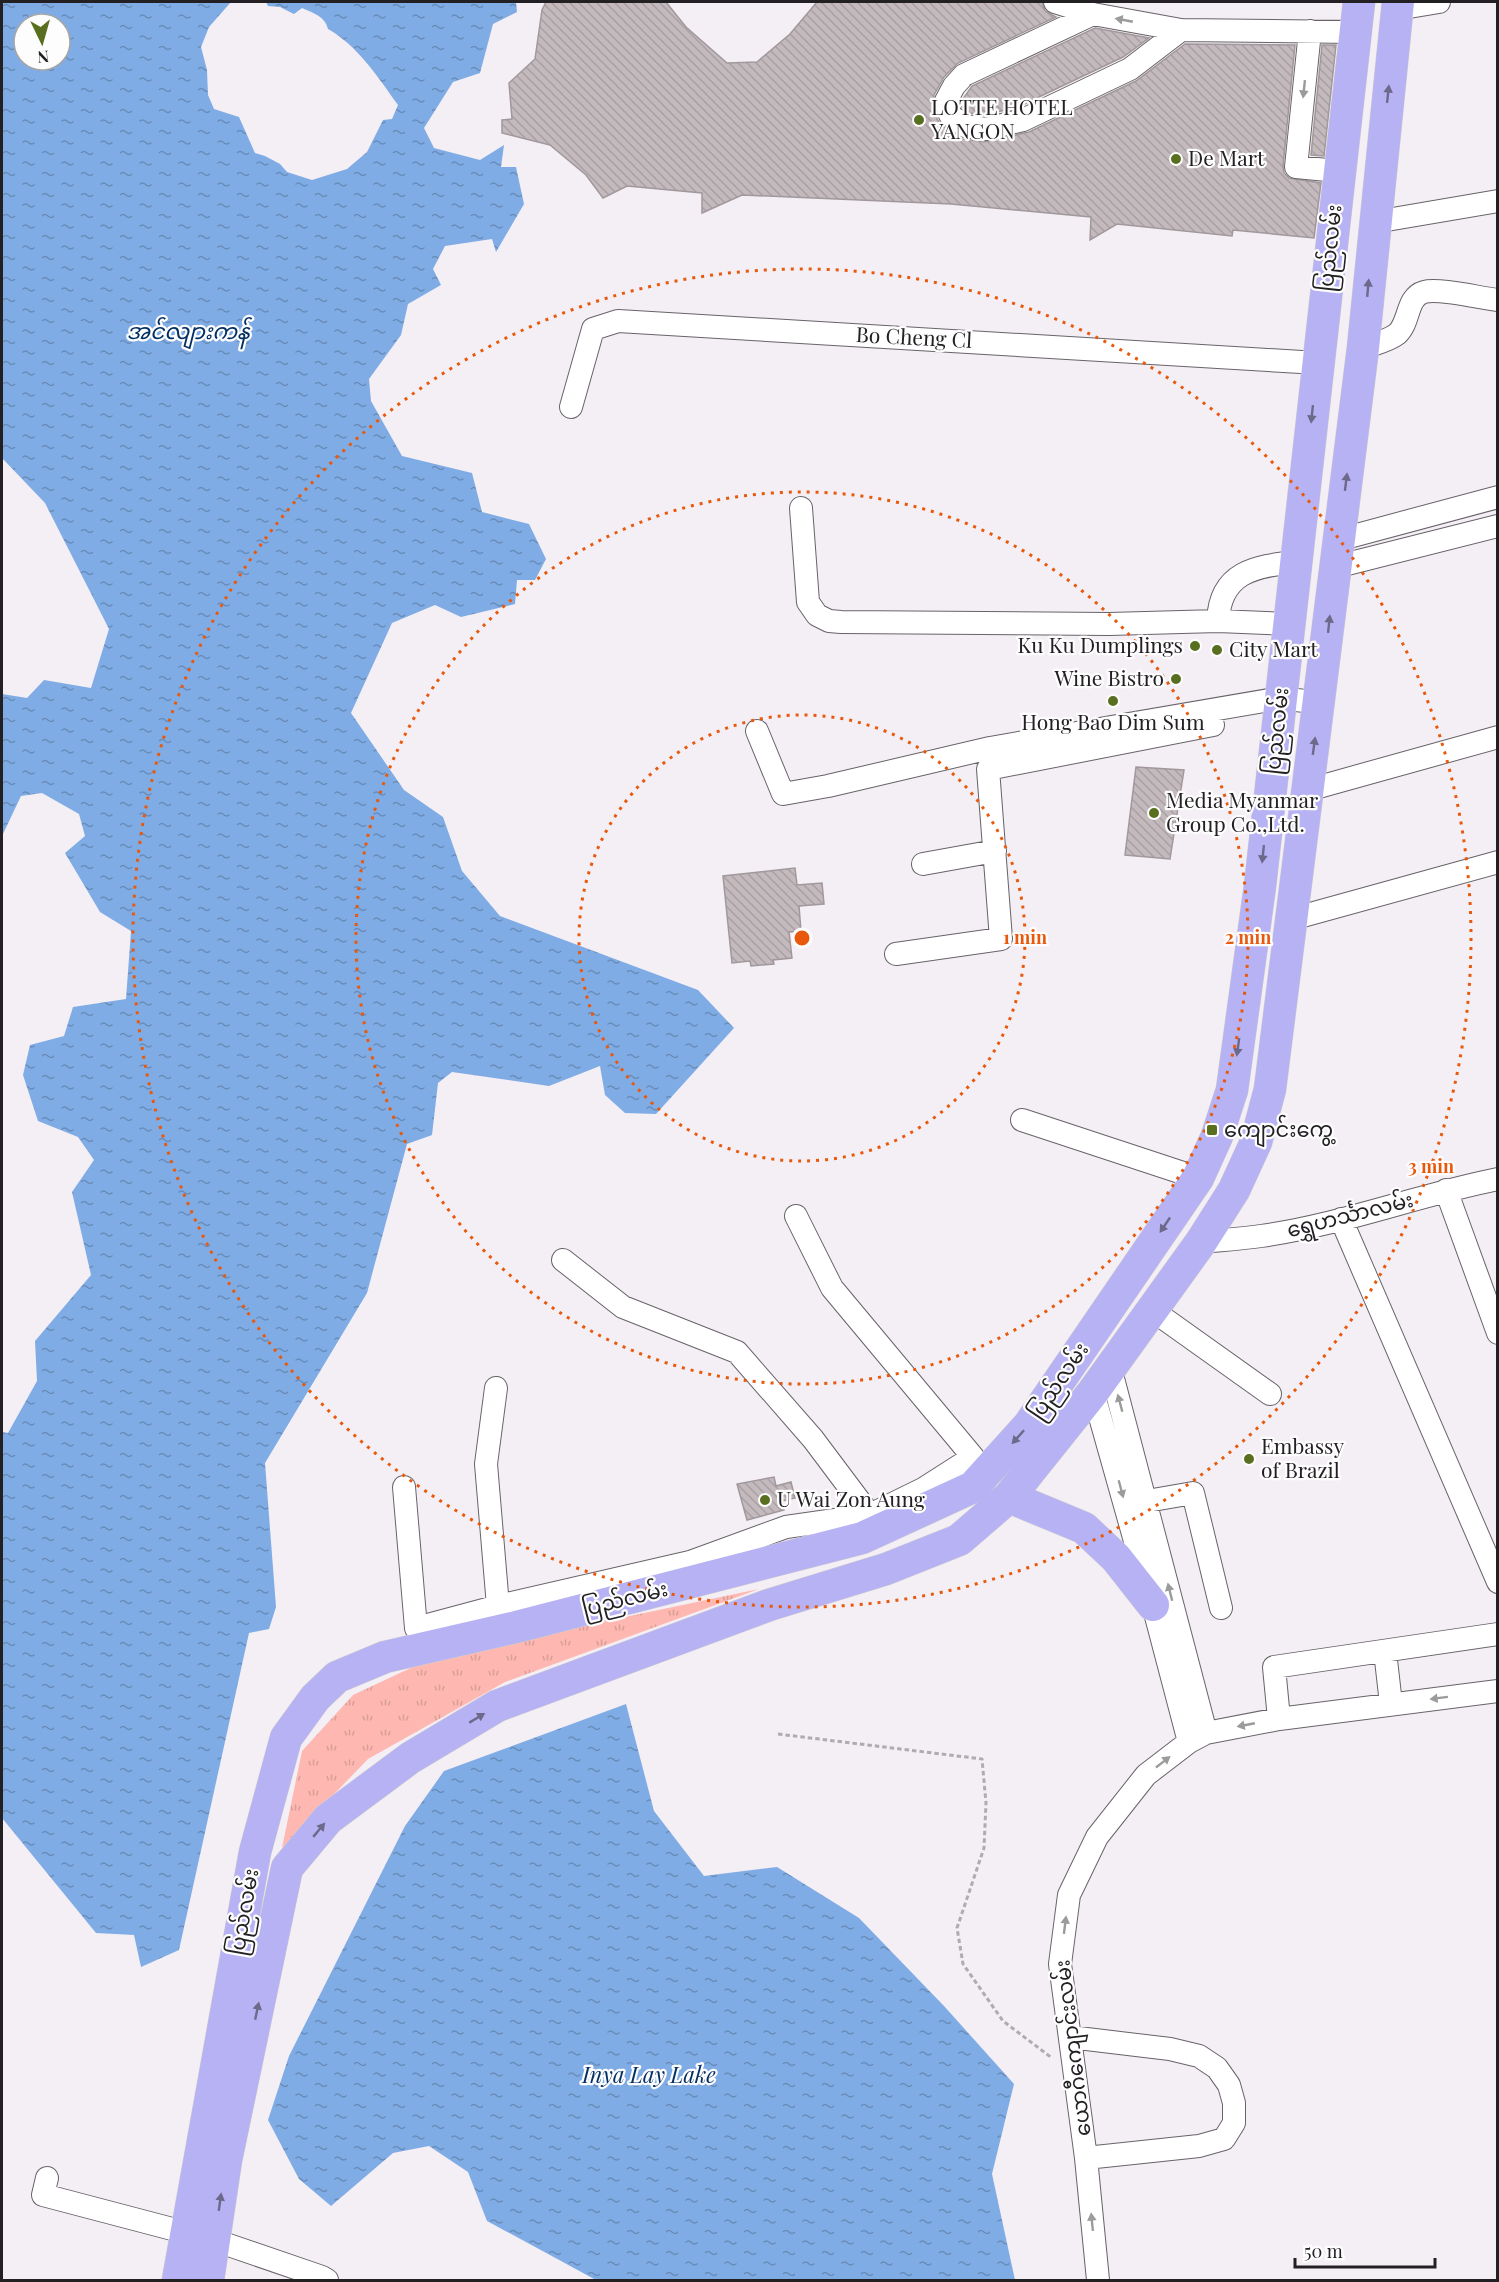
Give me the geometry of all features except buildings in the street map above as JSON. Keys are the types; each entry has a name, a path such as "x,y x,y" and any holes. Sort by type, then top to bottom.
{"highway":[{"name":"ပြည်လမ်း","path":"178,2280 200,2237 255,1852 286,1738 315,1698 338,1677 385,1657 507,1616 862,1538 973,1487 1029,1425 1198,1178 1217,1136 1232,1090 1260,886 1338,171 1359,2"},
{"name":"ပြည်လမ်း","path":"213,2157 287,1868 328,1819 410,1758 497,1706 769,1605 886,1569 959,1540 1009,1497 1102,1380 1201,1242 1234,1190 1256,1142 1270,1089 1363,348 1396,15"},
{"path":"1356,32 1396,15"},
{"path":"1297,548 1337,553"},
{"path":"1065,1372 1102,1380"},
{"path":"1009,1497 1084,1528 1116,1558 1153,1605"},
{"name":"ပြည်လမ်း","path":"200,2237 208,2280"}],"street":[{"path":"1055,2 1093,14 1181,30 1356,32"},
{"path":"1396,15 1439,2"},
{"path":"1093,14 964,75 954,86 946,101 950,115 965,126 986,129 1023,120 1130,69 1181,30"},
{"path":"1310,31 1296,167 1338,171"},
{"path":"1375,222 1497,201"},
{"path":"1363,348 1399,333 1405,324 1413,299 1422,292 1433,291 1497,300"},
{"name":"Bo Cheng Cl","path":"571,407 593,329 618,321 1318,363"},
{"path":"1337,553 1497,497"},
{"path":"801,508 808,602 817,615 829,621 1098,624 1218,621 1288,624"},
{"path":"1337,553 1497,526"},
{"path":"1218,621 1219,604 1228,585 1247,571 1269,565 1297,548"},
{"path":"757,730 783,794 828,786 990,748 1280,705 1320,703"},
{"path":"896,954 1001,939 988,769 1280,705"},
{"path":"1308,790 1497,737"},
{"path":"924,864 995,851"},
{"path":"1293,919 1497,862"},
{"path":"1022,1120 1198,1178"},
{"name":"ရွှေဟင်္သာလမ်း","path":"1201,1242 1262,1236 1341,1219 1446,1190 1497,1179"},
{"path":"1446,1190 1497,1333"},
{"path":"404,1487 416,1628 507,1616 690,1562 786,1527 870,1515 923,1489 973,1457 832,1288 796,1216"},
{"path":"1341,1219 1497,1582"},
{"path":"563,1260 623,1307 737,1352 813,1439 870,1515"},
{"path":"1152,1310 1270,1394"},
{"path":"1102,1380 1147,1502 1198,1738"},
{"path":"1102,1380 1153,1605 1198,1738"},
{"path":"496,1389 486,1464 507,1616"},
{"path":"1147,1502 1193,1493 1221,1608"},
{"path":"1279,1719 1274,1667 1497,1634"},
{"path":"1385,1651 1391,1704"},
{"name":"ယောဂီကျောင်းလမ်း","path":"1098,2280 1086,2158 1060,1964 1069,1895 1096,1837 1146,1775 1198,1738 1279,1719 1497,1691"},
{"path":"1070,2037 1170,2049 1198,2056 1217,2068 1229,2085 1234,2103 1234,2123 1224,2139 1199,2146 1086,2158"},
{"path":"47,2178 43,2195 200,2237 327,2280"}],"path":[{"path":"778,1734 982,1760 986,1803 984,1848 957,1928 963,1964 1003,2021 1075,2075"}],"green space":[{"path":"759,1589 505,1682 368,1759 282,1848 302,1751 353,1695 434,1657"}],"water":[{"name":"အင်လျားကန်","path":"2,2 231,2 209,27 201,47 207,70 208,95 214,109 239,117 255,153 280,164 287,172 312,180 347,169 367,152 383,120 392,119 398,105 367,63 349,44 328,29 321,18 302,8 294,14 280,7 268,6 266,2 516,2 517,12 493,24 480,73 453,82 424,128 434,148 480,160 504,145 501,167 516,167 524,204 496,252 492,239 445,246 433,269 441,285 408,304 401,335 369,379 371,401 402,456 472,473 482,512 529,524 546,559 535,580 517,580 515,604 461,617 435,605 392,623 351,713 404,790 443,817 462,871 500,916 698,990 734,1028 656,1114 625,1113 605,1095 600,1066 549,1086 452,1072 438,1083 432,1135 407,1144 367,1293 265,1463 276,1607 269,1629 249,1633 179,1950 141,1967 134,1935 96,1933 2,1818 2,1432 8,1433 37,1381 35,1341 91,1275 72,1192 94,1160 78,1137 38,1121 23,1075 30,1045 64,1036 73,1007 126,999 131,931 100,912 65,853 85,836 79,814 42,793 21,796 2,836 2,694 27,698 44,680 91,688 109,629 45,503 2,458"},
{"name":"Inya Lay Lake","path":"626,1704 654,1811 704,1876 777,1867 859,1918 944,2006 1014,2084 992,2174 1015,2280 596,2280 487,2221 468,2172 429,2146 393,2153 331,2206 299,2179 268,2120 289,2056 405,1826 444,1771"}],"place":[{"name":"LOTTE HOTEL YANGON","path":"919,120"},
{"name":"De Mart","path":"1176,159"},
{"name":"Ku Ku Dumplings","path":"1195,646"},
{"name":"City Mart","path":"1217,650"},
{"name":"Wine Bistro","path":"1176,679"},
{"name":"Hong Bao Dim Sum","path":"1113,701"},
{"name":"Media Myanmar Group Co.,Ltd.","path":"1154,813"},
{"name":"ကျောင်းကွေ့","path":"1212,1130"},
{"name":"Embassy of Brazil","path":"1249,1459"},
{"name":"U Wai Zon Aung","path":"765,1500"}]}
